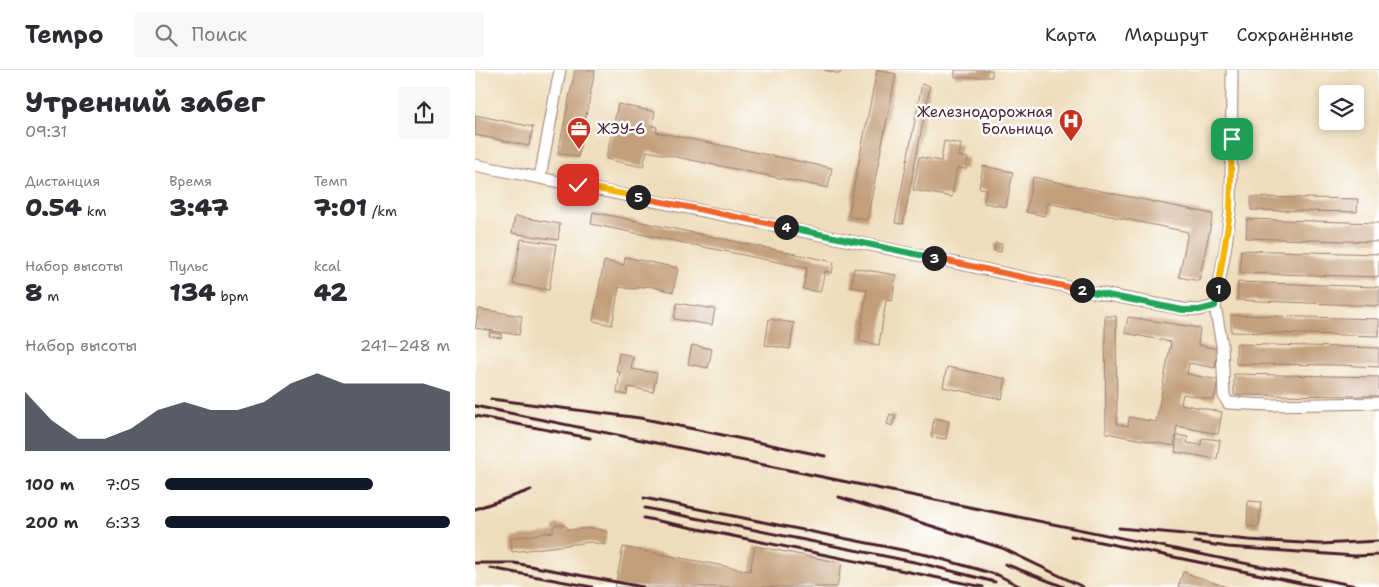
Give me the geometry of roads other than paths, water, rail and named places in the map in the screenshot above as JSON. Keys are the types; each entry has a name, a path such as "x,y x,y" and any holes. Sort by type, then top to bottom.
{"street":[{"path":"540,177 560,70"},
{"path":"1232,70 1231,205 1215,306 1221,339 1224,396 1228,403 1270,405 1379,402"},
{"path":"475,165 1183,310 1199,310 1215,306"}],"railway":[{"path":"491,399 640,418 825,456"},
{"path":"475,406 1361,587"},
{"path":"475,416 590,438"},
{"path":"475,509 531,490"},
{"path":"839,497 1002,548 1083,587"},
{"path":"644,498 927,555 998,575 1021,587"},
{"path":"645,508 924,564 995,582"},
{"path":"644,518 983,587"},
{"path":"1119,528 1249,540 1320,544 1379,541"},
{"path":"1071,536 1320,587"},
{"path":"1195,542 1228,547 1355,556 1379,555"},
{"path":"475,563 514,563 643,587"},
{"path":"1005,564 1064,587"},
{"path":"490,568 592,587"}],"place":[{"name":"Железнодорожная Больница","path":"1071,142"},
{"name":"ЖЭУ-6","path":"579,150"}]}
